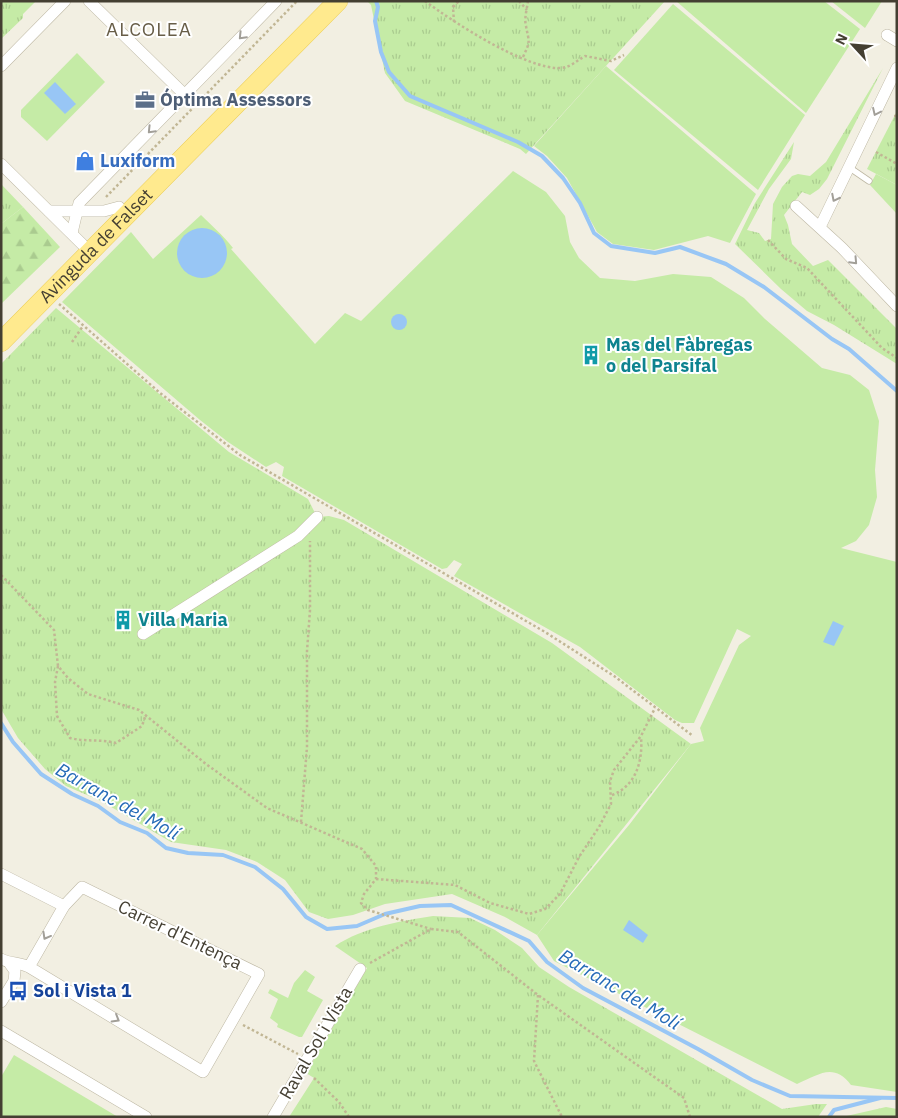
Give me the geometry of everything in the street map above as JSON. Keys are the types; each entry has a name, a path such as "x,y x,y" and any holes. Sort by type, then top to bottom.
{"main road":[{"name":"Avinguda de Falset","path":"1,326 77,239 112,203 322,1"},
{"name":"Avinguda de Falset","path":"1,342 338,1"}],"street":[{"path":"1,66 65,1"},
{"path":"89,1 185,95"},
{"name":"Avinguda de Falset","path":"77,239 77,211 79,203 276,1"},
{"path":"820,227 897,68"},
{"path":"1,164 77,239"},
{"path":"49,211 104,211 112,203"},
{"path":"796,206 820,227 897,306"},
{"path":"144,634 260,562 298,536 314,520"},
{"path":"1,874 64,906 29,967"},
{"name":"Carrer d'Entença","path":"64,906 82,887 259,974 234,1019"},
{"path":"6,961 20,962 29,967 203,1072 234,1019"},
{"path":"1,1002 14,981 15,971 6,961"},
{"name":"Raval Sol i Vista","path":"273,1117 360,969"},
{"path":"1,1031 146,1117"}],"lane":[{"path":"850,168 869,181"}],"path":[{"path":"112,203 297,1"},
{"path":"426,1 454,23 523,58 559,68 571,66 585,56 611,61 624,55"},
{"path":"454,23 453,7 459,1"},
{"path":"519,1 527,10"},
{"path":"523,58 529,44 530,35 526,26 528,1"},
{"path":"876,152 897,164"},
{"path":"768,240 786,259 807,268 882,348 897,358"},
{"path":"48,295 160,393 240,455 545,632 614,676 693,736"},
{"path":"72,342 84,326"},
{"path":"301,822 307,737 306,651 314,520"},
{"path":"1,574 54,630 58,666 55,682 57,716 70,738 86,742 105,740 116,743 142,726 145,717"},
{"path":"58,666 68,678 88,694 139,710 145,717 267,808 362,849 376,866 376,878 364,894 361,903 368,910 431,930 458,932 538,995 684,1098 690,1117"},
{"path":"376,878 455,885 490,903 529,914 545,910 560,894 578,857 599,827 611,804 610,781 614,770 641,736 654,708"},
{"path":"612,795 627,788 634,777 640,764 641,736"},
{"path":"360,969 394,948 431,930"},
{"path":"538,995 534,1061 562,1117"},
{"path":"234,1019 299,1055"},
{"path":"314,1078 339,1102 349,1117"}],"green space":[{"path":"1,1 36,1 23,14 23,18 1,39"},
{"path":"367,1 665,1 526,154 520,149 405,101 385,73 371,5"},
{"path":"676,1 824,1 860,29 806,113"},
{"path":"831,1 882,1 865,28"},
{"path":"673,4 805,115 758,190 614,70"},
{"path":"77,53 105,82 47,141 21,117 21,110"},
{"path":"606,66 756,194 730,243 708,236 654,250 613,244 597,232 567,178 547,156 534,146"},
{"path":"883,68 827,179 819,189 810,195 802,192 784,215 792,244 813,266 828,260 897,329 897,364 834,325 807,311 781,289 735,244 755,203 794,142 791,159 769,189 747,230 759,233 765,241 771,239 773,204 782,187 792,176 798,174 810,176 826,162"},
{"path":"897,111 897,185 867,169"},
{"path":"513,171 546,192 565,216 570,242 579,258 600,278 635,281 673,274 711,277 744,298 765,319 822,368 850,375 869,390 879,421 875,470 877,497 869,525 856,541 841,548 897,562 897,1092 851,1085 844,1078 832,1072 819,1074 797,1084 554,961 537,935 629,825 691,744 704,741 700,728 739,645 751,636 737,629 694,723 682,723 675,720 580,647 454,576 462,564 454,560 447,568 442,569 282,476 284,467 276,462 266,467 228,442 62,302 131,232 153,259 201,215 229,243 233,248 231,249 315,344 345,313 361,321"},
{"path":"876,174 897,185 897,214 870,185"},
{"path":"1,184 23,207 1,224"},
{"path":"23,207 60,247 1,304 1,224"},
{"path":"56,308 229,452 308,499 317,517 329,516 344,520 552,643 691,744 537,935 505,917 452,894 385,904 353,915 328,919 309,912 285,880 257,862 226,850 171,842 101,801 66,786 45,769 18,738 1,709 1,364"},
{"path":"433,916 470,918 495,930 522,948 539,967 569,987 782,1109 827,1104 818,1117 289,1117 314,1078 306,1073 367,968 335,946 370,929"},
{"path":"305,970 315,977 307,991 323,1000 302,1037 299,1037 277,1027 278,1024 270,1018 278,999 268,993 270,989 288,998 294,983"},
{"path":"14,1055 118,1117 1,1117 1,1077"},
{"path":"886,1107 897,1109 897,1117 842,1117"}],"water":[{"path":"55,82 76,104 65,114 44,93"},
{"path":"197,228 207,228 220,235 227,248 227,258 220,271 207,278 197,278 188,274 181,267 177,258 177,248 181,239 188,232"},
{"path":"399,314 405,316 407,322 405,328 399,330 393,328 391,322 393,316"},
{"path":"833,621 844,626 834,646 823,642"},
{"path":"629,920 648,935 643,943 623,930"}],"waterway":[{"path":"376,1 378,7 375,21 381,52 389,72 410,96 518,142 542,156 563,178 580,203 594,233 611,246 655,253 680,247 726,264 764,287 832,339 849,349 897,391"},
{"name":"Barranc del Molí","path":"1,723 13,742 41,774 72,794 98,806 120,822 147,833 166,848 188,853 223,855 255,867 283,889 306,917 327,929 357,926 385,914 420,906 451,905 529,941 547,962 583,988 752,1080 790,1096 897,1098"},
{"path":"829,1117 834,1110 880,1098"}],"place":[{"name":"Óptima Assessors","path":"145,100"},
{"name":"Luxiform","path":"85,161"},
{"name":"Mas del Fàbregas o del Parsifal","path":"591,355"},
{"name":"Villa Maria","path":"123,620"},
{"name":"Sol i Vista 1","path":"18,991"}],"district":[{"name":"ALCOLEA","path":"149,29"}]}
